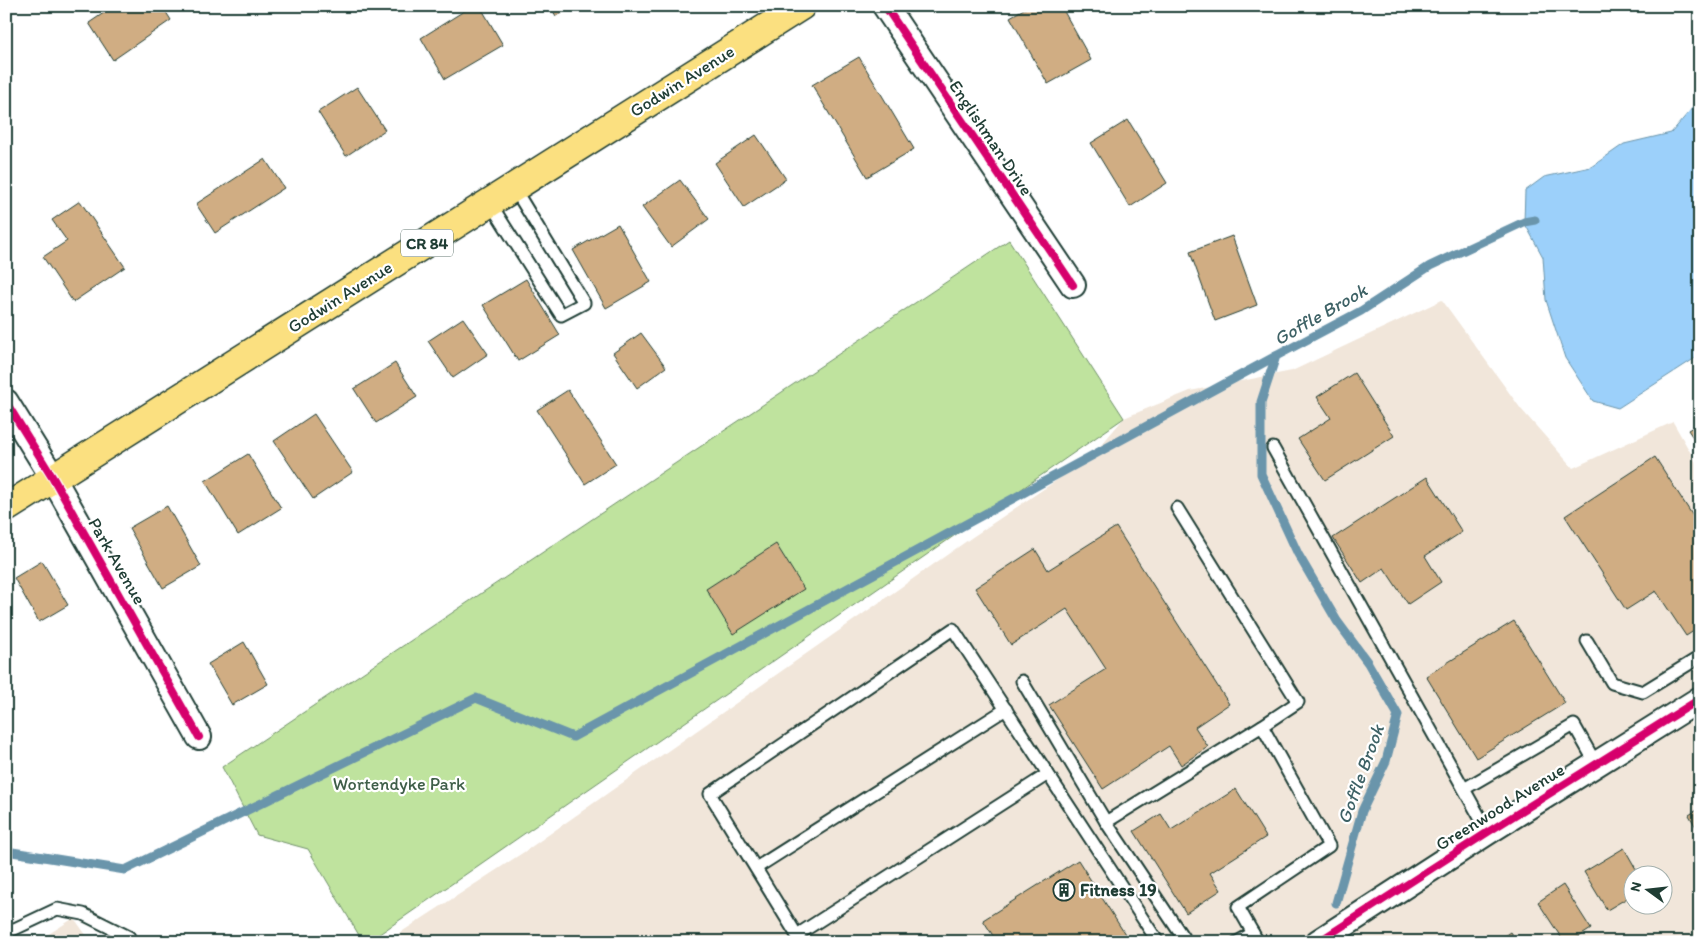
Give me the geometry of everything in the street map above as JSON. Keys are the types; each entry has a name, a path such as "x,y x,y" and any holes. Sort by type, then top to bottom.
{"main road":[{"name":"Godwin Avenue","path":"6,508 801,6"}],"street":[{"name":"Englishman Drive","path":"885,6 1073,286"},
{"name":"Park Avenue","path":"6,402 53,478 199,737"},
{"name":"Greenwood Avenue","path":"1318,942 1488,832 1700,699"}],"lane":[{"path":"490,203 560,315 584,303 514,188"},
{"path":"1273,448 1488,832"},
{"path":"1106,822 1298,702 1177,508"},
{"path":"1048,774 799,938 710,794 953,628 1158,942"},
{"path":"1587,641 1612,683 1642,692 1698,660"},
{"path":"1022,681 1106,822 1186,942"},
{"path":"756,868 1006,709"},
{"path":"1464,789 1574,725 1596,764"},
{"path":"1237,942 1255,937 1238,907 1329,846 1262,726"},
{"path":"6,933 57,909 83,914 129,937"}],"shaded area":[{"path":"1442,300 1521,409 1573,468 1673,422 1700,469 1700,942 386,942 524,852 971,538 1091,457 1124,418 1190,391 1292,371"},
{"path":"74,918 91,942 36,942"}],"green space":[{"name":"Wortendyke Park","path":"1009,240 1124,418 368,942 363,942 308,849 257,835 222,767"}],"water":[{"path":"1700,99 1700,355 1618,408 1593,401 1565,358 1546,300 1543,257 1524,222 1525,191 1544,177 1591,167 1624,144 1671,133"}],"building":[{"path":"114,6 162,6 171,20 113,60 89,23"},
{"path":"472,6 480,6 503,45 445,79 421,38"},
{"path":"550,6 573,6 556,16"},
{"path":"1029,6 1061,6 1091,60 1048,84 1010,17"},
{"path":"859,57 914,149 867,177 812,85"},
{"path":"357,87 385,130 346,156 318,112"},
{"path":"1128,120 1167,183 1130,207 1091,143"},
{"path":"756,135 786,179 744,207 715,163"},
{"path":"265,159 284,188 215,233 196,204"},
{"path":"680,180 709,219 671,247 642,207"},
{"path":"80,201 125,267 73,302 43,257 67,241 52,220"},
{"path":"618,224 651,282 606,308 573,250"},
{"path":"1232,236 1257,305 1215,321 1190,252"},
{"path":"526,279 560,335 518,361 483,305"},
{"path":"463,318 488,354 453,378 428,341"},
{"path":"641,333 666,367 637,388 613,353"},
{"path":"395,363 417,397 376,423 354,389"},
{"path":"1354,373 1394,436 1325,480 1298,439 1331,418 1317,397"},
{"path":"568,390 616,464 585,484 537,410"},
{"path":"314,414 353,472 313,499 274,441"},
{"path":"1700,423 1700,448 1688,430"},
{"path":"248,454 281,508 238,535 205,481"},
{"path":"1655,457 1700,527 1700,627 1686,636 1656,591 1626,610 1565,516"},
{"path":"1427,477 1462,532 1425,556 1441,582 1408,604 1384,568 1362,583 1333,538"},
{"path":"167,506 201,566 163,588 129,528"},
{"path":"1116,527 1229,704 1195,727 1208,747 1181,765 1169,746 1103,789 1049,705 1106,669 1067,609 1011,645 975,588 1035,549 1048,570"},
{"path":"776,544 804,589 733,634 706,589"},
{"path":"42,561 68,605 39,622 14,578"},
{"path":"1514,621 1565,703 1476,758 1426,676"},
{"path":"244,642 268,684 232,705 208,664"},
{"path":"1236,789 1266,837 1210,873 1221,890 1186,913 1134,831 1161,814 1171,830"},
{"path":"1700,808 1700,834 1689,815"},
{"path":"1624,848 1634,866 1624,866 1624,900 1607,910 1584,872"},
{"name":"Fitness 19","path":"1078,860 1130,942 997,942 983,920"},
{"path":"1563,885 1591,929 1571,942 1564,942 1538,902"},
{"path":"1510,932 1517,942 1495,942"}],"waterway":[{"name":"Goffle Brook","path":"1336,903 1362,811 1386,761 1398,715 1368,663 1337,621 1298,554 1261,474 1261,402 1276,356 1361,311 1430,266 1524,222 1535,220"},
{"path":"6,851 125,870 476,698 573,737 1276,356"}],"cycle path":[{"path":"885,6 1073,285"},
{"path":"6,402 53,478 199,737"},
{"path":"1318,942 1488,832 1700,699"}],"place":[{"name":"Fitness 19","path":"1064,890"}]}
